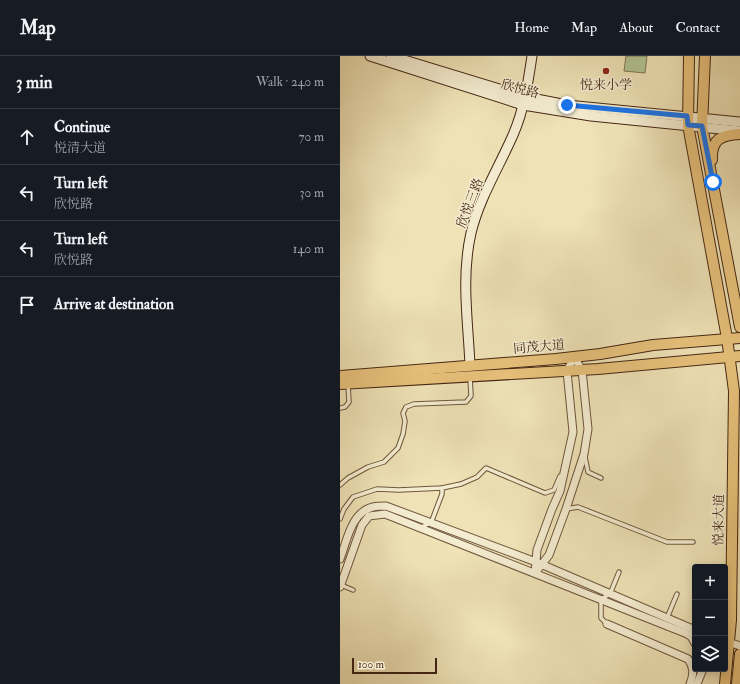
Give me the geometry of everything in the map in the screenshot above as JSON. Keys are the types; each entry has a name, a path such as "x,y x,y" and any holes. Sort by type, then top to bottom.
{"main road":[{"name":"欣悦路","path":"370,56 524,101 591,108 687,121 740,122"},
{"name":"欣悦路","path":"391,56 524,101"},
{"name":"欣悦三路","path":"470,365 465,300 466,269 471,233 476,215 513,135 524,101 532,56"},
{"name":"悦来大道","path":"689,56 687,121 727,338 735,356 731,612 727,636"},
{"path":"705,56 702,122 740,326"},
{"name":"欣悦路","path":"702,122 740,131"},
{"path":"713,182 712,157 716,141 724,136 740,134"},
{"name":"同茂大道","path":"340,376 574,357 653,345 740,338"},
{"name":"同茂大道","path":"344,383 582,370 735,356"},
{"path":"737,684 740,654"},
{"name":"悦来大道","path":"725,672 725,684"}],"street":[{"path":"535,573 539,563 549,555 584,454 588,429 582,370 574,357"},
{"path":"539,563 537,550 560,491 573,432 567,371 574,357"},
{"path":"340,559 352,525 360,514 372,507 386,506 539,563 610,594 692,634"},
{"path":"340,586 362,525 369,516 385,514 601,599 692,628"},
{"path":"607,624 688,658 692,664"},
{"path":"728,646 740,647"},
{"path":"690,684 694,672"},
{"path":"697,684 701,672"}],"lane":[{"path":"340,485 348,478 384,462 398,448 404,434 404,413 406,407 414,404 466,402 470,396 470,376"},
{"path":"340,408 345,407 349,402 344,383"},
{"path":"584,454 588,472 601,478"},
{"path":"340,519 344,509 353,497 377,488 398,490 442,488 461,484 477,477 486,468 545,493 554,490 567,462"},
{"path":"420,528 431,523 442,494 442,488"},
{"path":"566,509 578,506 667,542 693,542"},
{"path":"607,624 601,618 601,599 610,594 619,572"},
{"path":"340,586 353,590"},
{"path":"678,594 666,621 690,638 692,642"},
{"path":"687,626 692,632"}],"green space":[{"path":"626,56 647,56 645,73 624,71"}],"place":[{"name":"悦来小学","path":"606,71"}],"route":[{"path":"567,105 687,116 688,125 702,126 713,182"}]}
